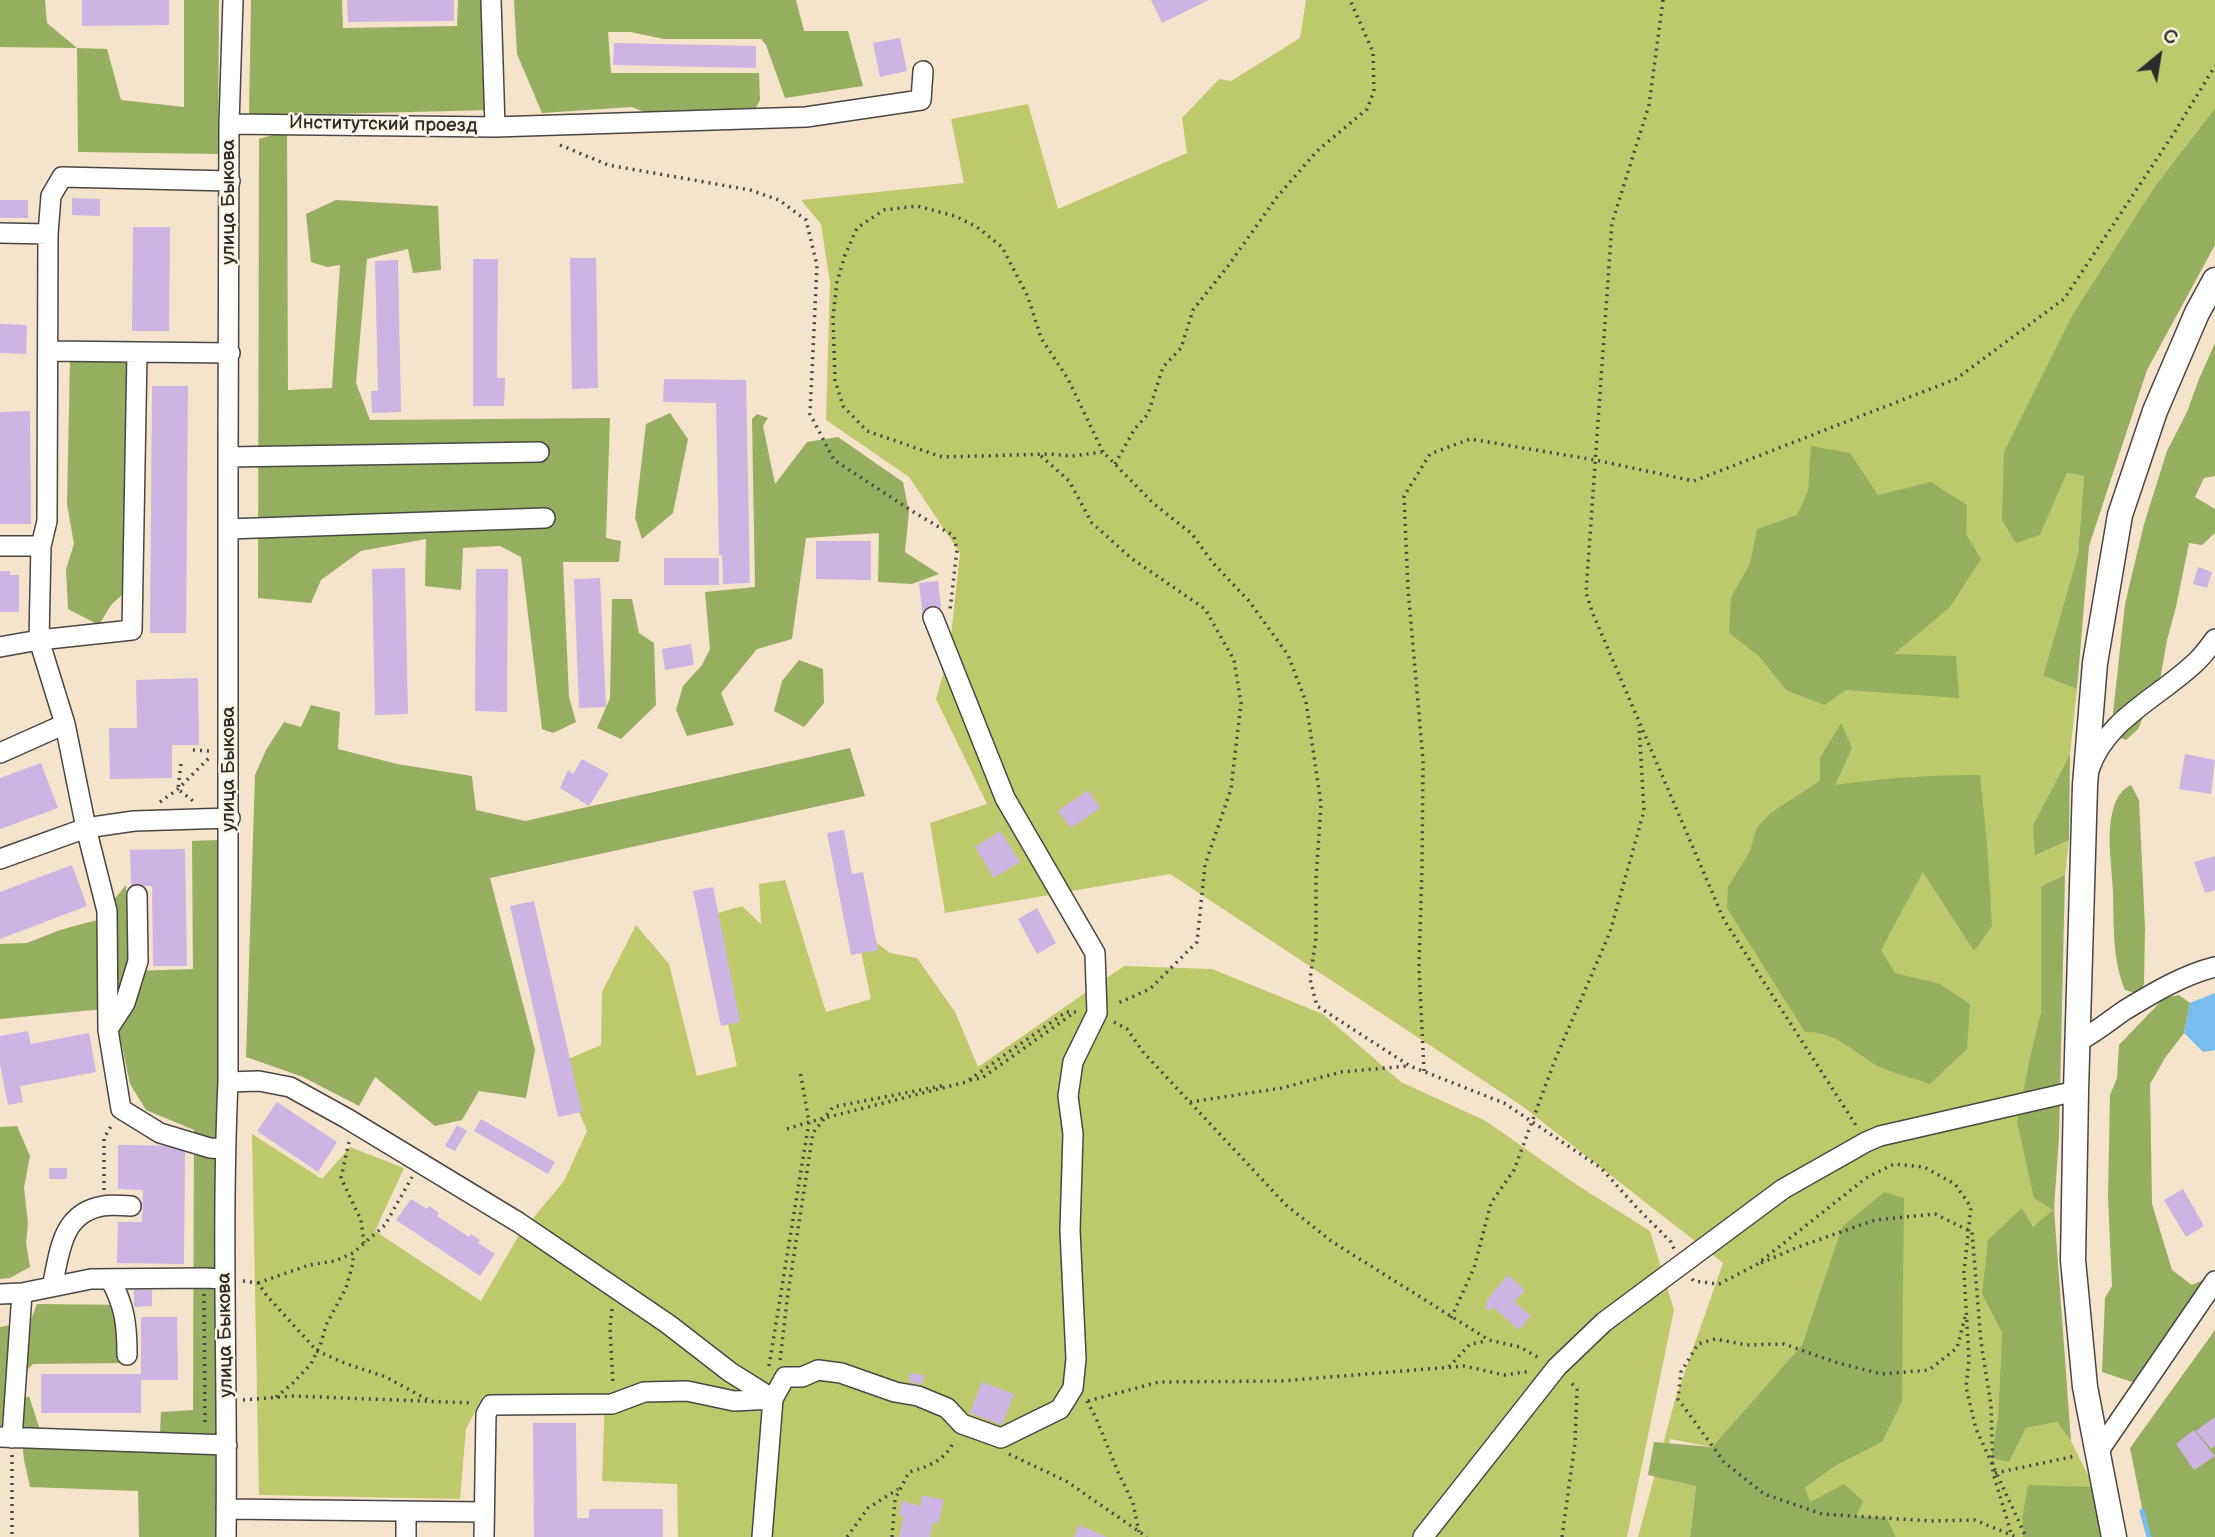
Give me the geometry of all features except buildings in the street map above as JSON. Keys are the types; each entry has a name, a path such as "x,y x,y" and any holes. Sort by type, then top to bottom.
{"main road":[{"path":"2114,1537 2085,1387 2073,1260 2085,785 2095,663 2120,515 2155,411 2197,313 2215,280"}],"street":[{"name":"улица Быкова","path":"226,1537 224,1279 230,818 229,124 233,0"},
{"name":"Институтский проезд","path":"229,124 495,127 491,0"},
{"path":"495,127 806,117 920,100 923,71"},
{"path":"225,1149 160,1133 121,1109 108,1030 107,911 86,828 65,724 39,639 41,547 47,521 48,234 51,196 62,177 230,181"},
{"path":"0,233 48,234"},
{"path":"48,351 230,354"},
{"path":"0,647 39,639 131,630 137,353"},
{"path":"228,457 539,453"},
{"path":"228,529 545,519"},
{"path":"0,546 41,547"},
{"path":"762,1537 774,1396 785,1377 802,1377 818,1370 841,1373 895,1392 918,1396 947,1408 962,1423 1001,1438 1060,1409 1073,1388 1076,1359 1070,1230 1073,1134 1068,1096 1073,1062 1092,1014 1095,953 1005,798 942,615"},
{"path":"2085,785 2093,760 2110,734 2150,697 2198,660 2215,639"},
{"path":"0,753 65,724"},
{"path":"0,859 86,828 134,821 230,818"},
{"path":"108,1030 125,1003 138,961 137,895"},
{"path":"2079,1041 2164,987 2199,971 2215,967"},
{"path":"228,1082 259,1081 289,1087 358,1125 518,1222 668,1324 730,1372 774,1396"},
{"path":"1423,1537 1557,1367 1604,1322 1783,1189 1880,1136 2076,1091"},
{"path":"52,1287 65,1231 79,1215 103,1206 131,1206"},
{"path":"0,1294 22,1293 91,1279 224,1279"},
{"path":"110,1279 120,1296 127,1322 127,1355"},
{"path":"2098,1452 2215,1281"},
{"path":"22,1293 6,1437 227,1445"},
{"path":"484,1537 486,1414 491,1405 612,1404 644,1392 687,1391 734,1401 774,1396"},
{"path":"226,1509 484,1512"},
{"path":"406,1511 406,1537"}],"path":[{"path":"1115,464 1134,430 1148,414 1163,367 1181,348 1193,310 1277,197 1317,151 1367,109 1374,91 1373,52 1350,0"},
{"path":"1664,0 1648,105 1612,223 1586,593 1592,614 1724,920 1866,1142"},
{"path":"1424,1071 1419,967 1423,760 1408,589 1404,496 1430,454 1471,439 1595,460 1694,481 1956,379 2064,299 2215,66"},
{"path":"560,145 608,165 750,190 779,200 806,220 817,265 810,414 834,460 954,536 957,550 942,615"},
{"path":"1103,452 1072,456 1040,454 942,457 867,431 843,405 835,380 834,317 837,282 857,228 884,210 917,206 955,216 977,227 1002,247 1028,297 1041,338 1068,379 1103,452 1153,503 1192,534 1213,563 1249,601 1288,655 1306,702 1321,804 1316,879 1316,938 1310,979 1317,1006 1410,1066 1504,1103 1601,1168 1671,1242 1693,1281 1719,1284 1798,1247 1875,1220 1934,1213 1972,1232 1981,1342 1991,1405 1993,1473 2013,1536"},
{"path":"1040,454 1069,481 1092,523 1131,558 1205,609 1234,660 1241,703 1231,789 1205,865 1197,942 1150,989 1092,1014"},
{"path":"1451,1318 1474,1268 1491,1203 1514,1170 1555,1060 1609,933 1644,811 1639,721"},
{"path":"134,821 178,789 215,751 193,750"},
{"path":"178,789 181,764"},
{"path":"787,1129 968,1080 1066,1012 1092,1014 1127,1029 1143,1052 1286,1205 1331,1241 1451,1318 1489,1340 1520,1348 1557,1367 1577,1390 1575,1443 1562,1537"},
{"path":"1190,1102 1282,1088 1341,1072 1410,1066"},
{"path":"774,1396 766,1382 809,1122 800,1071"},
{"path":"774,1396 813,1133 833,1107 968,1080"},
{"path":"103,1206 104,1138 121,1109"},
{"path":"358,1125 349,1142 341,1178 361,1220 363,1243"},
{"path":"224,1279 258,1283 309,1265 335,1261 353,1253 385,1225 420,1163"},
{"path":"1756,1265 1866,1178 1894,1164 1924,1167 1955,1184 1971,1207 1964,1272 1969,1360 1966,1387 1976,1429 2026,1537"},
{"path":"275,1398 311,1364 326,1325 346,1288 353,1264 353,1253"},
{"path":"258,1283 317,1351 386,1377 430,1402"},
{"path":"612,1404 610,1327 612,1306 621,1292"},
{"path":"1966,1311 1957,1348 1929,1370 1882,1374 1838,1363 1784,1344 1748,1345 1716,1339 1707,1341 1698,1344 1681,1371 1678,1399 1724,1462 1764,1494 1822,1514 1931,1521 1975,1520 2013,1536"},
{"path":"1449,1367 1470,1344 1489,1340"},
{"path":"1060,1409 1159,1382 1281,1381 1464,1366 1503,1375 1557,1367"},
{"path":"1084,1390 1133,1503 1139,1532"},
{"path":"227,1401 293,1396 491,1405"},
{"path":"892,1537 895,1499 909,1472 938,1462 949,1452 962,1423"},
{"path":"6,1437 12,1537"},
{"path":"1001,1438 1009,1455 1066,1481 1147,1537"},
{"path":"1993,1473 2098,1452"},
{"path":"847,1537 868,1508 900,1488"}],"green space":[{"path":"0,0 45,0 47,23 77,48 0,47"},
{"path":"184,0 219,0 218,154 78,152 77,48 107,49 121,100 184,107"},
{"path":"251,0 342,0 343,28 457,26 458,0 484,0 492,110 249,116"},
{"path":"514,0 796,0 804,31 848,31 863,86 785,98 766,45 761,39 664,39 630,32 608,32 611,73 759,73 760,100 755,110 794,121 737,130 685,129 632,107 542,113 517,54"},
{"path":"1306,0 2215,0 2215,108 2156,185 2040,535 2067,473 2084,476 2078,554 2043,676 2077,689 2070,754 2033,825 2036,856 2069,840 2065,875 2041,886 2041,1012 2017,1122 2054,1209 2033,1228 2022,1208 1982,1294 2002,1333 1998,1416 1991,1457 2009,1462 2026,1428 2057,1422 2071,1441 2094,1487 2022,1518 2023,1537 1896,1537 1887,1518 1856,1516 1809,1502 1805,1488 1835,1466 1882,1442 1842,1227 1802,1345 1712,1447 1670,1439 1666,1474 1696,1485 1690,1537 1638,1537 1675,1400 1723,1263 1522,1106 1170,874 945,913 930,823 987,804 936,699 949,654 960,553 909,477 826,420 830,283 821,224 801,200 964,183 951,119 1028,104 1058,209 1187,153 1182,118 1219,79 1231,81 1300,38"},
{"path":"2215,108 2215,245 2147,370 2089,546 2077,689 2043,676 2078,554 2084,476 2067,473 2040,535 2016,543 2002,520 2004,452 2073,314 2156,185"},
{"path":"287,131 288,390 332,388 340,265 327,267 311,262 306,214 336,200 438,206 441,270 413,273 408,249 367,259 356,383 370,420 610,418 606,538 621,541 619,562 563,562 569,697 576,722 553,733 542,729 521,557 500,546 463,548 461,590 425,586 426,539 361,551 321,580 311,603 258,598 259,139"},
{"path":"2215,343 2215,476 2204,478 2195,497 2215,509 2215,533 2202,545 2189,543 2157,697 2145,713 2138,729 2126,740 2116,736 2113,713 2125,604 2144,524 2167,451 2187,412"},
{"path":"103,357 129,362 126,591 111,605 99,625 68,609 66,569 74,544 67,504 70,360"},
{"path":"670,413 688,439 673,513 642,539 635,518 646,424"},
{"path":"757,414 768,418 763,426 775,484 807,442 838,437 903,482 909,512 905,552 939,574 912,584 878,582 879,533 806,538 792,639 757,649 721,693 734,725 687,736 676,710 683,686 702,665 710,649 705,592 755,587 752,419"},
{"path":"1811,446 1850,453 1878,495 1931,482 1967,505 1966,534 1981,559 1950,607 1894,654 1956,656 1959,698 1846,690 1824,705 1786,690 1759,656 1729,633 1731,597 1750,564 1757,529 1797,515 1808,491"},
{"path":"612,599 632,599 639,633 654,643 656,705 621,739 597,728 610,698"},
{"path":"799,660 823,669 824,703 804,727 774,711 782,681"},
{"path":"311,705 340,712 338,749 397,764 472,776 476,810 525,821 850,748 865,796 490,878 535,1050 526,1098 479,1091 462,1120 435,1126 375,1077 359,1106 303,1077 246,1057 255,775 266,750 284,722 301,727"},
{"path":"1841,723 1852,748 1835,785 1907,777 1980,775 1992,926 1974,951 1923,872 1881,950 1895,973 1940,984 1970,1004 1967,1049 1930,1084 1878,1066 1844,1043 1826,1035 1805,1032 1727,908 1728,887 1750,851 1757,827 1772,812 1820,781 1820,758"},
{"path":"2070,754 2069,840 2035,856 2033,825"},
{"path":"2131,785 2139,800 2145,927 2144,984 2139,994 2125,990 2118,966 2114,942 2110,851 2114,806 2117,798"},
{"path":"219,840 218,1537 139,1537 138,1491 30,1487 24,1460 18,1402 29,1396 41,1433 160,1433 161,1412 193,1410 194,1130 146,1110 130,1084 114,1008 0,1019 0,944 27,943 97,920 126,885 132,971 193,969 192,841"},
{"path":"2065,875 2059,1137 2054,1209 2071,1441 2057,1422 2026,1428 2009,1462 1991,1458 1998,1416 2002,1333 1982,1294 1988,1240 2022,1208 2033,1227 2053,1210 2034,1198 2017,1122 2041,1012 2041,886"},
{"path":"785,880 826,1012 871,999 856,927 890,953 917,958 955,1012 978,1067 1124,966 1212,969 1323,1014 1401,1082 1486,1121 1577,1185 1650,1231 1674,1310 1627,1537 678,1537 677,1484 602,1481 605,1397 483,1396 466,1429 460,1499 259,1495 252,1134 322,1179 350,1147 404,1168 375,1231 481,1301 519,1235 564,1181 587,1131 559,1063 601,1045 602,992 636,925 669,964 697,1076 737,1066 705,917 742,906 761,924 759,884"},
{"path":"2179,995 2190,1003 2184,1033 2150,1084 2152,1204 2172,1270 2192,1285 2212,1276 2135,1383 2102,1372 2105,1298 2112,1286 2108,1197 2110,1095 2117,1078 2119,1045 2164,998"},
{"path":"17,1126 30,1156 24,1188 28,1223 26,1243 30,1267 10,1278 0,1279 0,1127"},
{"path":"1884,1192 1904,1198 1902,1401 1882,1442 1835,1466 1805,1488 1810,1502 1844,1484 1863,1501 1856,1516 1887,1518 1896,1537 1690,1537 1696,1486 1648,1475 1654,1442 1712,1447 1802,1345 1842,1227"},
{"path":"37,1304 126,1305 130,1363 33,1364 6,1391 10,1427 0,1428 0,1327 10,1325 17,1356"},
{"path":"2215,1330 2215,1537 2148,1537 2130,1448"},
{"path":"2028,1485 2094,1487 2103,1537 2023,1537 2022,1519"}],"water":[{"path":"2215,993 2215,1050 2203,1052 2184,1033 2190,1003"}],"waterway":[{"path":"2142,1511 2149,1537"}]}
